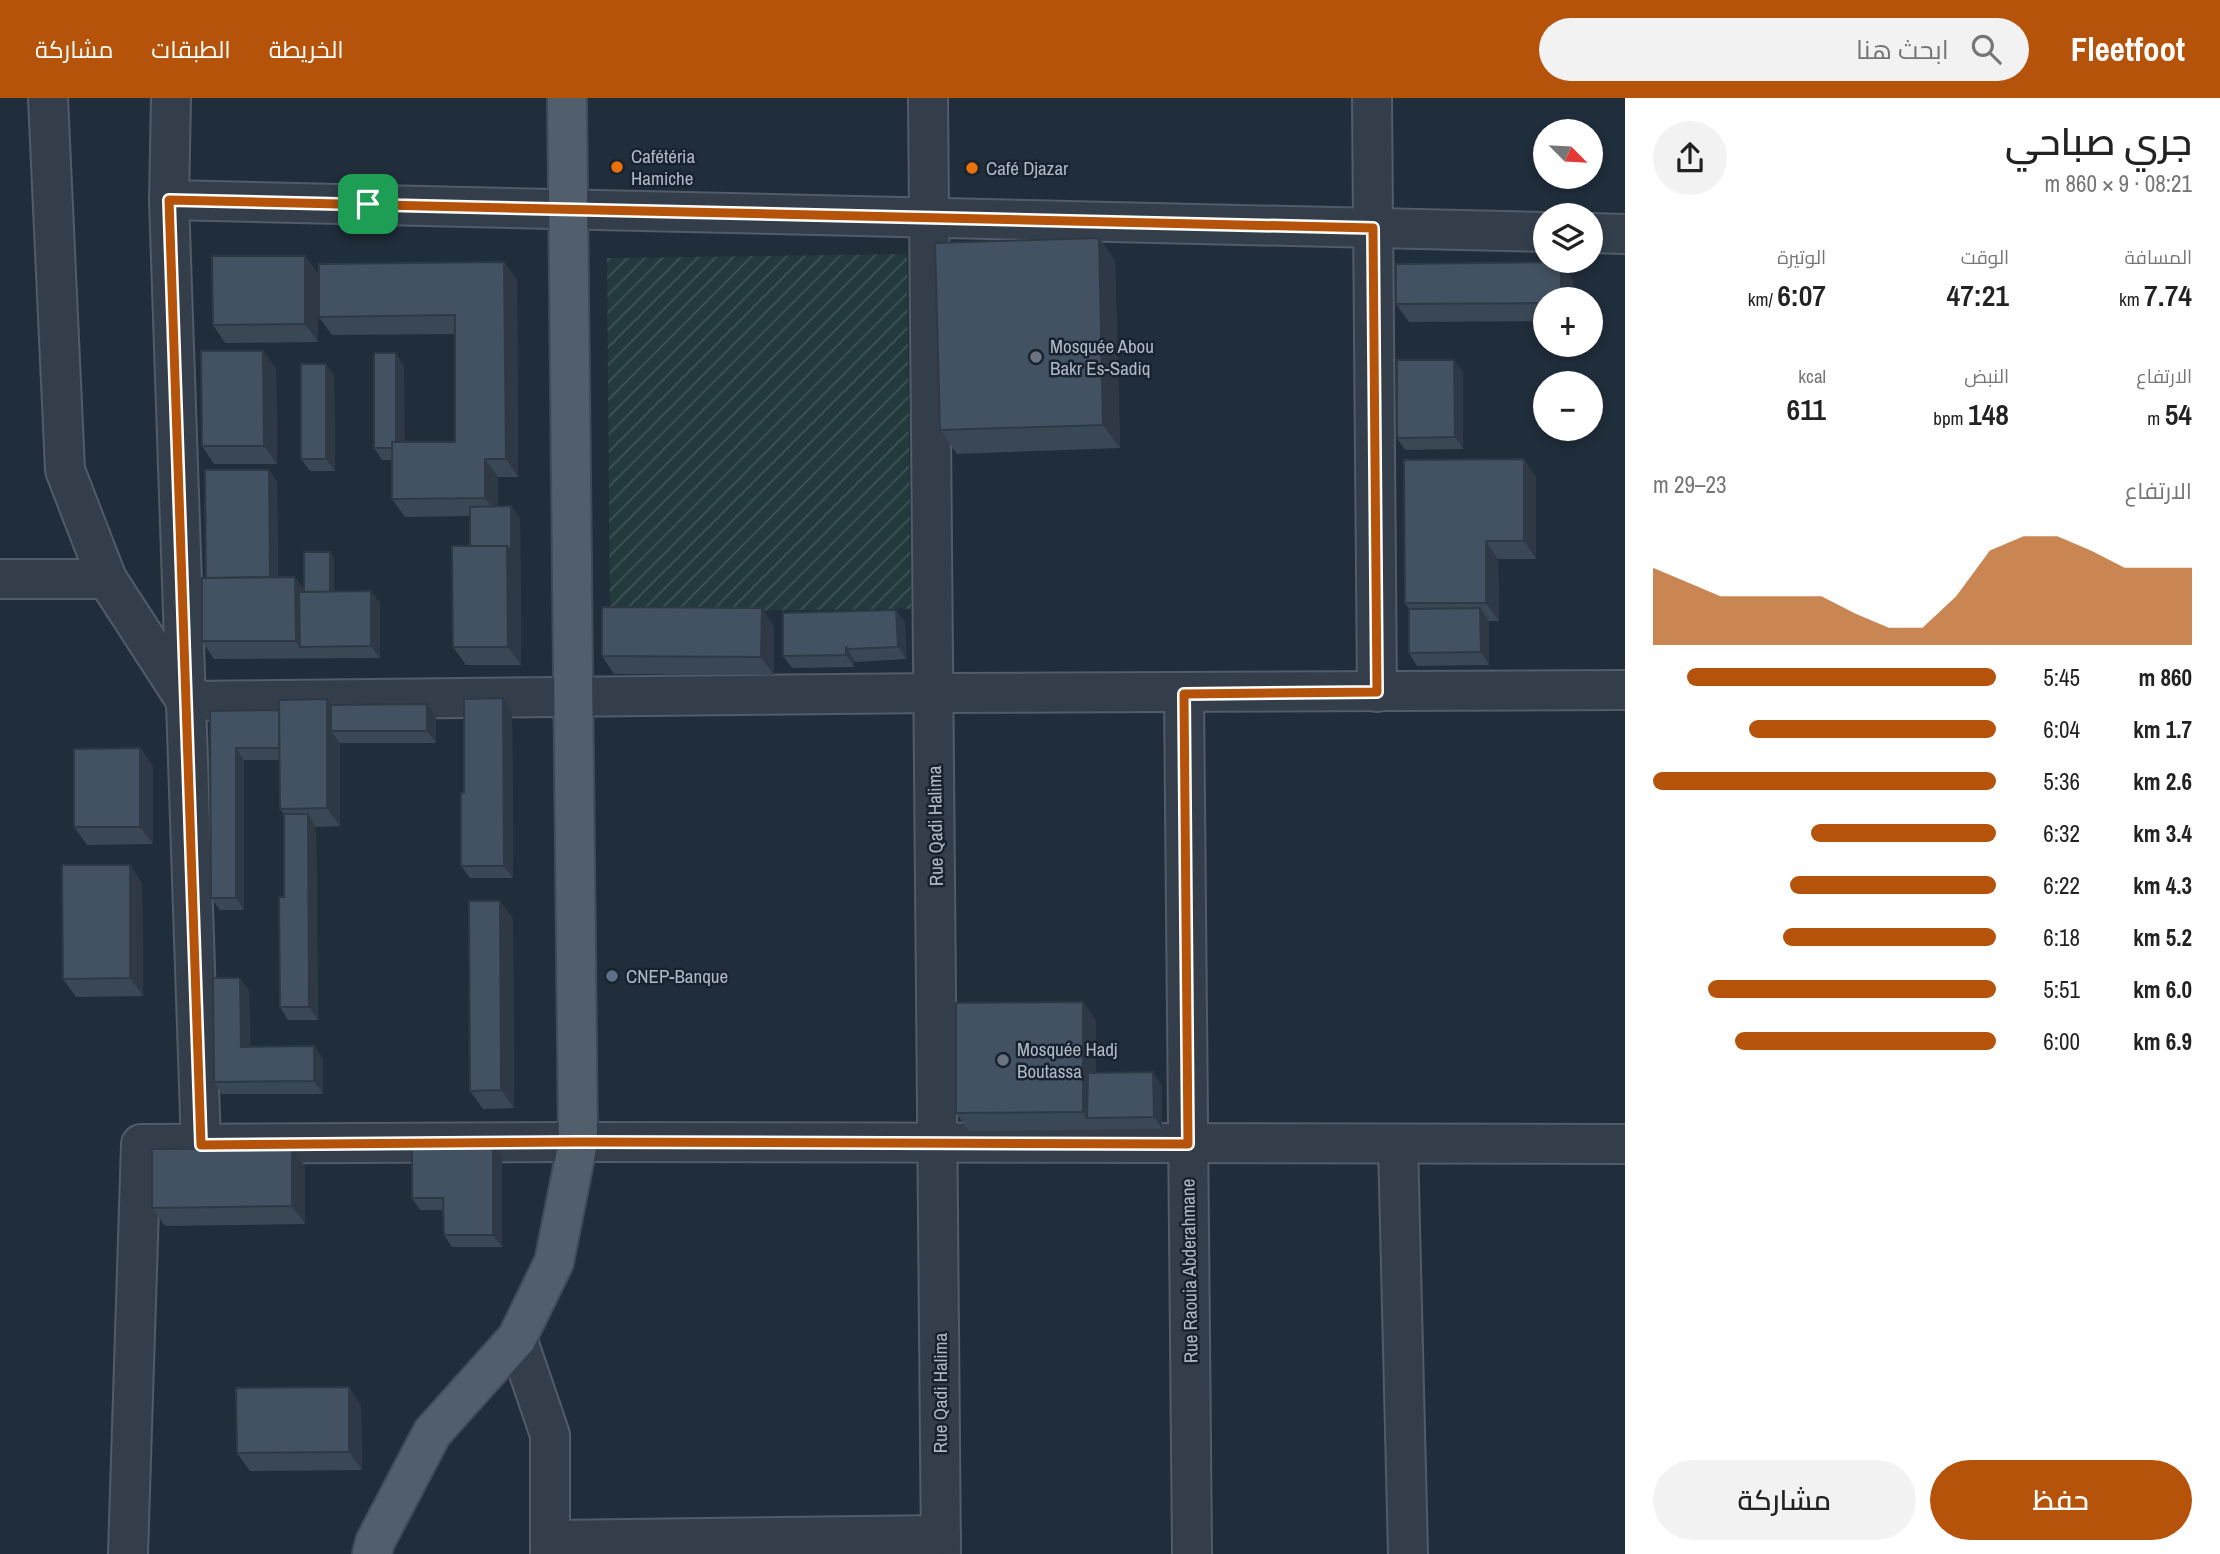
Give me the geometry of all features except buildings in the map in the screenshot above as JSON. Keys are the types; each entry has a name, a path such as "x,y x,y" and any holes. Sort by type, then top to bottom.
{"main road":[{"path":"372,1554 375,1542 432,1433 517,1338 554,1262 578,1142 567,98"}],"street":[{"path":"48,98 65,470 107,579 186,701"},
{"path":"171,98 169,200 201,1145"},
{"name":"Rue Qadi Halima","path":"928,98 941,1545"},
{"path":"1372,98 1377,692"},
{"path":"169,200 1533,232"},
{"path":"1603,233 1625,234"},
{"path":"0,579 107,579"},
{"path":"186,701 934,693 1625,690"},
{"name":"Rue Raouia Abderahmane","path":"1184,694 1192,1554"},
{"path":"128,1554 141,1144 1625,1144"},
{"path":"1398,1144 1408,1554"},
{"path":"517,1338 550,1435 550,1547 941,1545"}],"green space":[{"path":"907,254 911,609 610,612 607,258"}],"place":[{"name":"Cafétéria Hamiche","path":"617,167"},
{"name":"Café Djazar","path":"972,168"},
{"name":"Mosquée Abou Bakr Es-Sadiq","path":"1036,357"},
{"name":"CNEP-Banque","path":"612,976"},
{"name":"Mosquée Hadj Boutassa","path":"1003,1060"}],"route":[{"path":"169,200 368,204 1373,228 1377,692 1184,694 1188,1144 578,1142 201,1145 169,200"}]}
